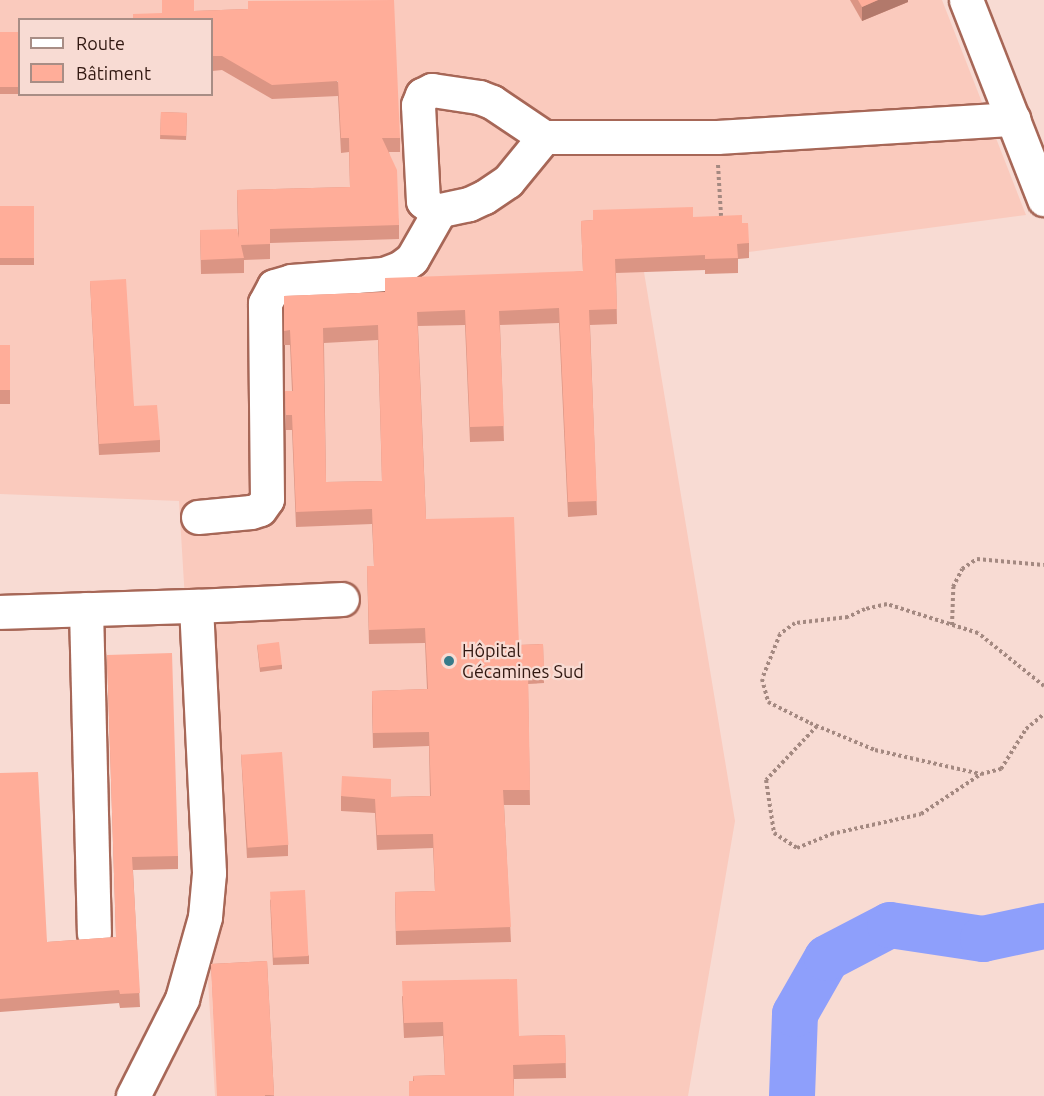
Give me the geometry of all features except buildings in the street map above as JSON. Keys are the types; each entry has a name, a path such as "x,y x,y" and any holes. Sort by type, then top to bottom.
{"street":[{"path":"966,0 1044,199"},
{"path":"544,137 517,172 496,190 469,204 440,210 428,206 421,195 418,105 422,95 432,90 479,97 492,102 544,137 717,137 1013,119"},
{"path":"198,517 251,512 260,508 267,499 265,303 268,293 274,286 291,281 384,274 400,268 412,259 440,210"},
{"path":"0,612 196,606 342,598"},
{"path":"133,1096 182,999 205,917 209,873 196,606"},
{"path":"86,609 94,933"}],"path":[{"path":"717,137 721,216"},
{"path":"952,625 953,587 962,569 977,559 1044,565"},
{"path":"981,774 875,750 817,726 768,702 762,679 780,634 795,622 848,617 865,609 887,604 978,633 1044,686"},
{"path":"817,726 766,780 774,832 797,848 831,834 921,814 981,774 1001,769 1026,729 1044,714"}],"shaded area":[{"name":"Hôpital Gécamines Sud","path":"0,0 942,0 1026,215 643,266 735,821 688,1096 215,1096 179,501 0,494"}],"waterway":[{"path":"792,1096 795,1014 827,958 890,925 983,939 1044,926"}],"place":[{"name":"Hôpital Gécamines Sud","path":"449,661"}]}
